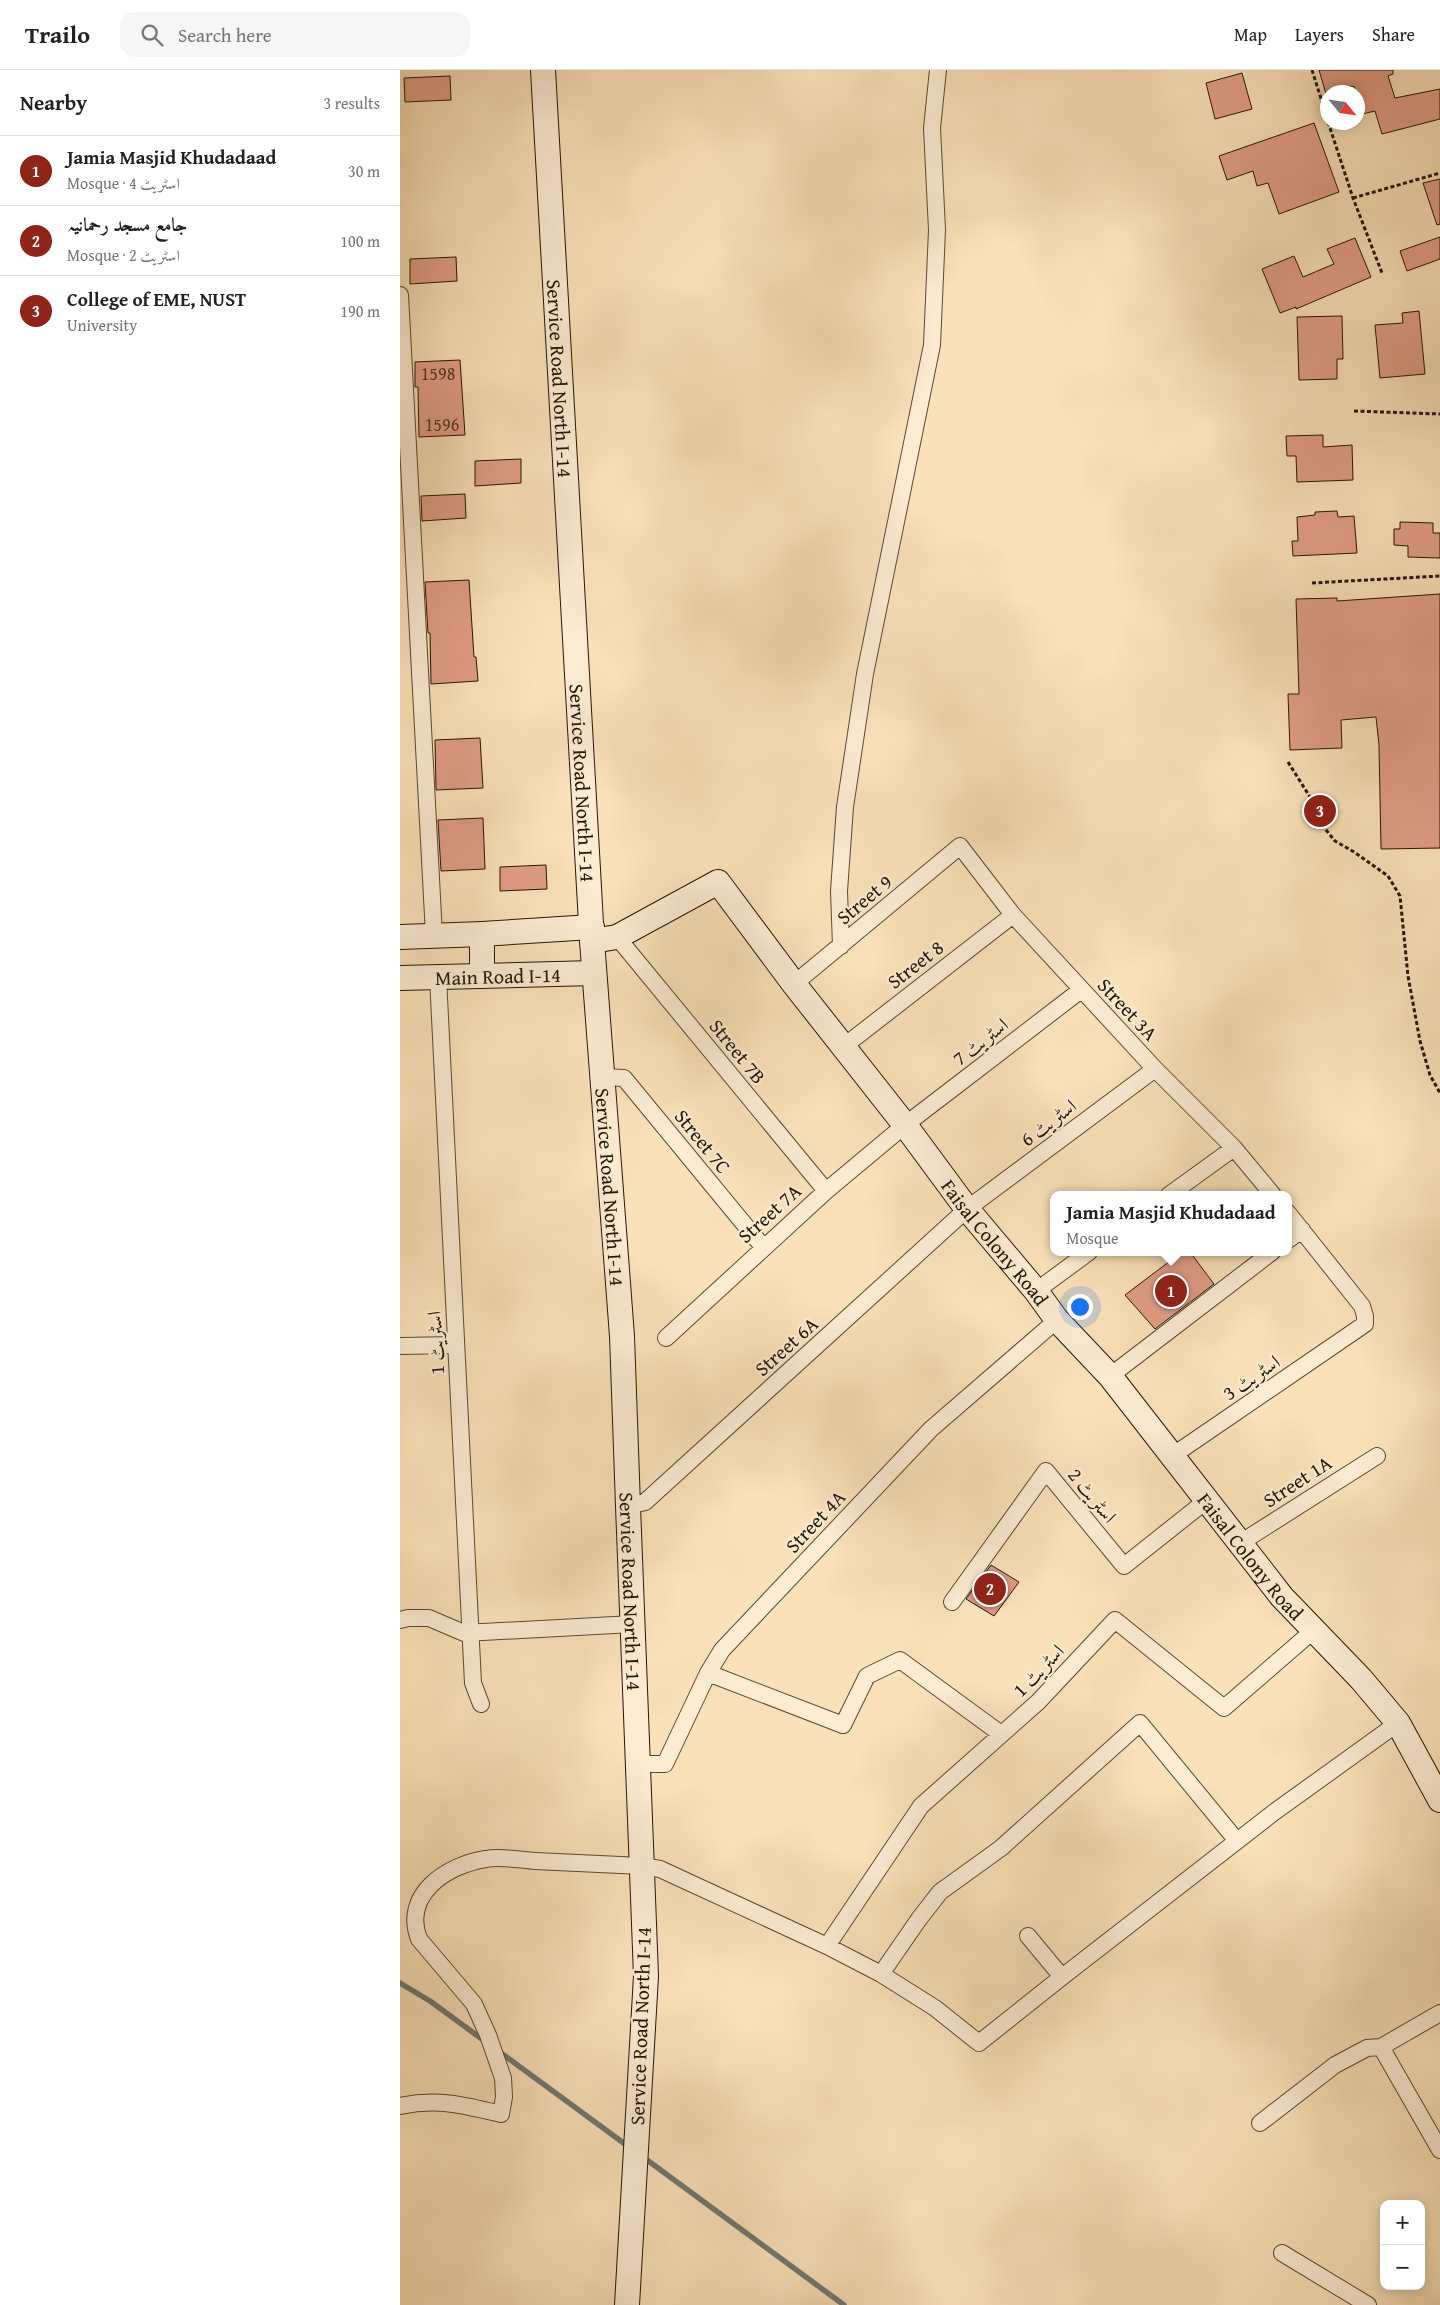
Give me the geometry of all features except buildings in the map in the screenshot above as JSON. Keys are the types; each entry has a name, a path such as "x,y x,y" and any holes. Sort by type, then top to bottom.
{"main road":[{"name":"Service Road North I-14","path":"543,70 594,974 622,1336 633,1624 646,1976 627,2305"},
{"name":"Faisal Colony Road","path":"592,934 617,937 718,882 794,984 905,1125 967,1209 1036,1291 1057,1320 1110,1376 1282,1597 1361,1679 1398,1723 1440,1800"},
{"path":"482,934 482,976"},
{"name":"Main Road I-14","path":"400,936 592,934"},
{"name":"Main Road I-14","path":"400,978 594,974"}],"street":[{"path":"841,946 839,891 845,808 865,674 932,346 937,230 932,128 938,70"},
{"path":"400,295 434,935"},
{"name":"Street 9","path":"794,984 960,846"},
{"name":"Street 3A","path":"960,846 1014,914 1081,990 1234,1148 1270,1191"},
{"name":"Street 8","path":"843,1047 1014,914"},
{"name":"Street 7B","path":"617,937 826,1191"},
{"name":"اسٹریٹ 1","path":"438,977 472,1631 473,1683 481,1704"},
{"name":"اسٹریٹ 7","path":"905,1125 1081,990"},
{"name":"اسٹریٹ 6","path":"967,1209 1155,1068"},
{"name":"Street 7C","path":"603,1077 624,1078 763,1248"},
{"name":"Street 7A","path":"666,1338 826,1191 905,1125"},
{"path":"1175,1191 1234,1148"},
{"name":"Street 6A","path":"628,1506 645,1502 967,1209"},
{"path":"1292,1219 1302,1230 1292,1237"},
{"name":"اسٹریٹ 3","path":"1172,1456 1365,1324 1362,1306 1302,1230"},
{"path":"1036,1291 1084,1256"},
{"path":"1110,1376 1267,1256"},
{"name":"Street 4A","path":"638,1764 665,1764 708,1673 722,1650 931,1429 1057,1320"},
{"path":"400,1346 456,1345"},
{"name":"Street 1A","path":"1240,1543 1377,1456"},
{"name":"اسٹریٹ 2","path":"952,1602 1046,1471 1124,1566 1207,1500"},
{"path":"400,1620 429,1618 464,1633 472,1631 633,1624"},
{"name":"اسٹریٹ 1","path":"827,1946 921,1806 1038,1702 1115,1620 1224,1708 1314,1630"},
{"path":"708,1673 843,1725 867,1676 900,1660 1001,1734"},
{"path":"881,1974 940,1892 1001,1848 1140,1723 1237,1841"},
{"path":"400,2106 424,2101 463,2104 500,2114 504,2097 502,2078 488,2035 474,2004 420,1939 414,1927 416,1909 425,1891 441,1876 462,1864 488,1858 642,1866 660,1869 827,1946 881,1974 935,2008 979,2043 1237,1841 1398,1723"},
{"path":"1028,1936 1062,1977"},
{"path":"1260,2123 1335,2066 1367,2048 1381,2047 1440,2013"},
{"path":"1381,2047 1440,2150"},
{"path":"1282,2253 1368,2305"}],"path":[{"path":"1312,70 1320,96"},
{"path":"1331,130 1353,198 1382,273"},
{"path":"1353,198 1440,173"},
{"path":"1354,411 1440,414"},
{"path":"1312,583 1440,576"},
{"path":"1288,762 1310,797 1322,825 1335,841 1388,876 1400,896 1408,976 1420,1040 1430,1075 1440,1094"}],"waterway":[{"path":"400,1983 430,2001 486,2042"},
{"path":"497,2050 629,2147"},
{"path":"643,2157 844,2305"}],"place":[{"name":"College of EME, NUST","path":"1320,811"},
{"name":"Jamia Masjid Khudadaad","path":"1171,1291"},
{"name":"جامع مسجد رحمانیہ","path":"990,1589"}]}
